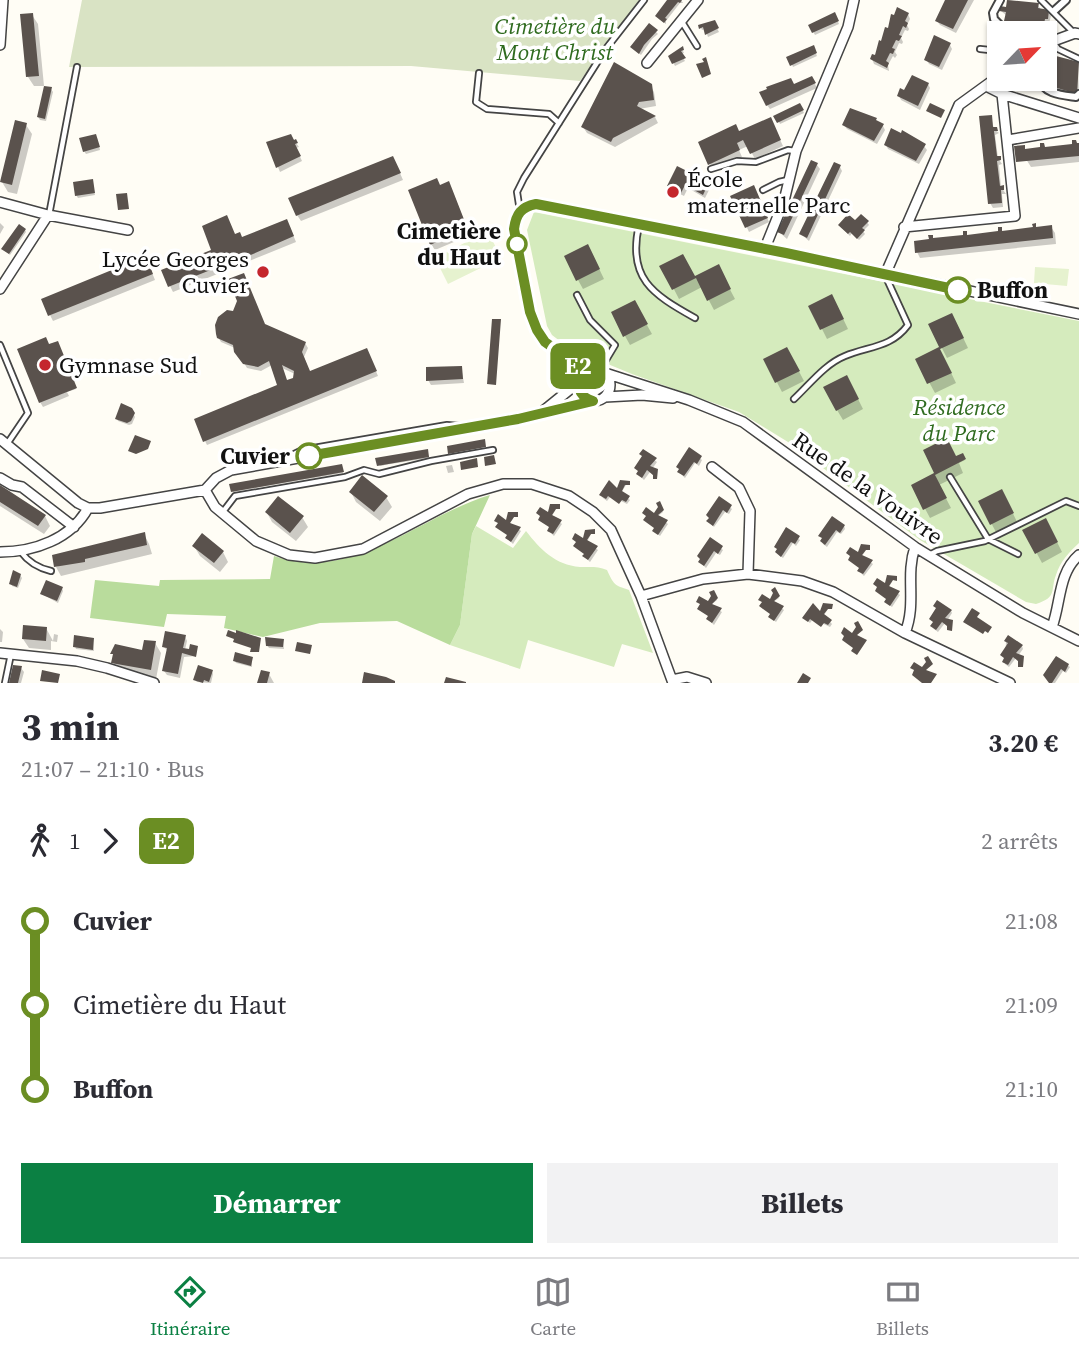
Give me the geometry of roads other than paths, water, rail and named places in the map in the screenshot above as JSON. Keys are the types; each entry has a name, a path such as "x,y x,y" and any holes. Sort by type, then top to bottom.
{"street":[{"path":"0,45 3,0"},
{"path":"647,63 698,0"},
{"path":"765,248 785,201 796,151 848,27 853,0"},
{"path":"996,21 993,13 1000,0"},
{"path":"1054,11 1066,0"},
{"path":"1057,40 1077,34"},
{"path":"885,275 959,105 986,86 1002,94 1079,118"},
{"path":"1051,91 1076,97 1079,94"},
{"path":"904,227 1015,216 1002,94"},
{"path":"1008,140 1079,128"},
{"path":"0,202 48,215 128,230"},
{"path":"3,442 78,503 88,508 100,508 205,490 216,478 231,470 537,415 605,397 610,385 602,371 586,371 545,342 530,312 514,229 515,218 520,211 526,206 536,204 765,248 1079,314"},
{"path":"0,289 48,215"},
{"path":"537,415 579,382 586,371"},
{"name":"Rue de la Vouivre","path":"602,371 689,400 743,422 915,547 1023,613 1079,641"},
{"path":"579,382 583,397 593,401"},
{"name":"Rue de la Vouivre","path":"605,397 642,395 689,400"},
{"path":"712,467 738,488 750,511 748,574"},
{"path":"0,478 22,487 74,527"},
{"path":"205,490 208,499 256,541 289,555 315,558 363,549 468,494 503,484 532,484 569,496 593,512 611,530 673,682 687,677 706,683"},
{"path":"0,552 20,551 42,545 74,527 88,508"},
{"path":"905,633 912,618 910,563 915,547"},
{"path":"1052,627 1063,576 1073,559 1079,555"},
{"path":"640,596 704,579 748,574 802,581 822,588 905,633 1010,683"},
{"path":"0,653 77,661 130,679 154,683"}],"lane":[{"path":"520,211 517,192 605,50 644,0"},
{"path":"1041,0 1077,34"},
{"path":"682,21 697,46"},
{"path":"1057,48 1079,59"},
{"path":"980,49 987,50"},
{"path":"48,215 77,67"},
{"path":"478,73 477,102 487,109 549,114 559,123"},
{"path":"710,169 737,161 756,163 789,150 796,151"},
{"path":"763,190 789,180"},
{"path":"639,225 635,240 636,262 649,288 662,299 695,317"},
{"path":"794,399 827,368 845,356 876,349 891,342 908,325 885,275"},
{"path":"577,295 590,320 615,345 602,371"},
{"path":"0,345 29,413 3,442"},
{"path":"222,513 235,496 345,477 364,470 379,474 493,450"},
{"path":"950,477 988,539 1018,554"},
{"path":"929,555 988,539 1066,501 1079,506"},
{"path":"20,551 39,568 51,571"},
{"path":"5,683 10,654"}],"place":[{"name":"École maternelle Parc","path":"673,192"},
{"name":"Cimetière du Haut","path":"517,244"},
{"name":"Lycée Georges Cuvier","path":"263,272"},
{"name":"Buffon","path":"958,290"},
{"name":"Gymnase Sud","path":"45,365"},
{"name":"Cuvier","path":"309,456"}],"park label":[{"name":"Cimetière du Mont Christ","path":"555,39"},
{"name":"Résidence du Parc","path":"959,420"}]}
